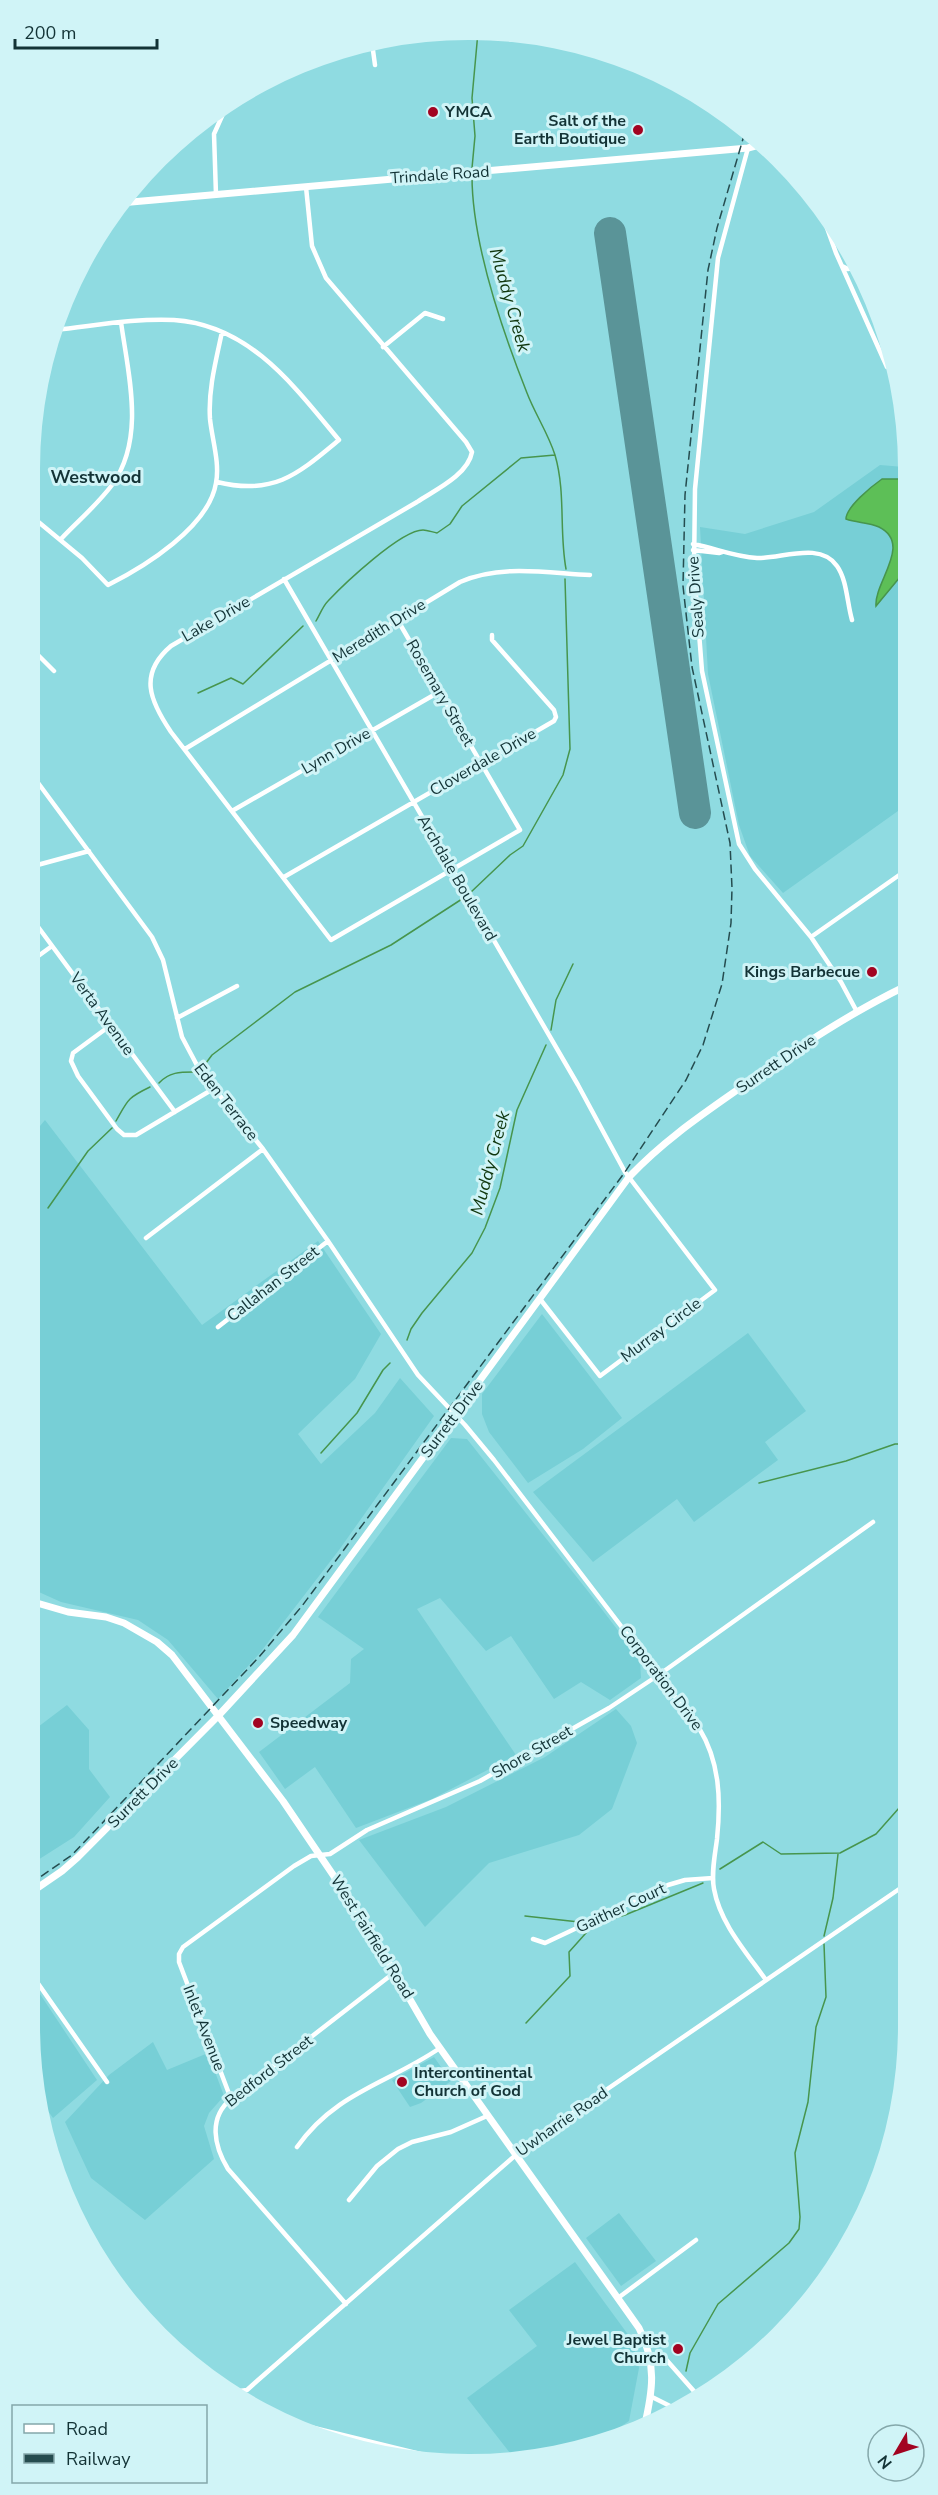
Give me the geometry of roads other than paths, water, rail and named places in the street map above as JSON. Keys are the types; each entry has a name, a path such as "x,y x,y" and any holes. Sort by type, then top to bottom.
{"main road":[{"name":"Trindale Road","path":"134,202 752,147"},
{"name":"Surrett Drive","path":"40,1886 78,1857 219,1714 299,1627 629,1177 654,1150 682,1128 856,1010 898,990"},
{"name":"West Fairfield Road","path":"40,1604 68,1612 106,1617 141,1632 172,1655 219,1714 362,1916 440,2048 639,2328 649,2353 652,2370 652,2397 647,2415"}],"street":[{"path":"373,52 375,65"},
{"path":"216,195 214,134 220,121"},
{"name":"Sealy Drive","path":"748,148 717,266 695,489 693,550 702,670 739,843 754,869 811,937 841,982 856,1010"},
{"name":"Lake Drive","path":"306,187 312,246 326,278 466,442 472,452 471,462 417,502 164,651 156,662 150,678 152,699 159,715 331,940 520,830"},
{"path":"835,246 883,358"},
{"path":"842,266 847,269"},
{"path":"383,347 426,313 443,319"},
{"path":"64,329 121,322 176,321 199,324 222,332 245,343 276,368 339,440 283,481 262,486 217,482"},
{"path":"61,539 111,486 126,456 133,423 121,322"},
{"path":"40,523 61,539 108,585 127,576 189,529 207,506 217,482 210,418 215,366 222,332"},
{"path":"693,544 719,548 722,552"},
{"path":"693,550 758,558 812,553 830,559 842,575 852,620"},
{"name":"Meredith Drive","path":"185,749 460,582 480,574 501,571 591,575"},
{"name":"Archdale Boulevard","path":"284,579 629,1177"},
{"name":"Rosemary Street","path":"397,619 520,830"},
{"name":"Cloverdale Drive","path":"284,877 554,721 556,717 536,687 492,640 492,635"},
{"path":"40,657 54,671"},
{"name":"Lynn Drive","path":"232,811 439,692"},
{"name":"Eden Terrace","path":"40,785 144,925 159,949 177,1018 190,1055 213,1089 263,1149 328,1241 408,1362 455,1415"},
{"path":"40,864 89,851"},
{"path":"811,937 898,876"},
{"name":"Verta Avenue","path":"40,930 175,1112"},
{"path":"40,955 52,946"},
{"path":"177,1018 237,986"},
{"path":"111,1025 73,1053 71,1061 78,1076 117,1129 124,1135 132,1137 213,1089"},
{"path":"146,1238 263,1149"},
{"name":"Murray Circle","path":"540,1299 600,1376 715,1290 629,1177"},
{"name":"Callahan Street","path":"218,1327 328,1241"},
{"name":"Corporation Drive","path":"455,1415 494,1460 660,1674 699,1728 713,1756 719,1802 713,1878 715,1896 723,1917 766,1980"},
{"name":"Shore Street","path":"178,1956 183,1947 311,1856 330,1854 367,1830 428,1805 498,1772 609,1708 873,1521"},
{"name":"Gaither Court","path":"533,1939 545,1943 668,1885 685,1880 713,1878"},
{"name":"Uwharrie Road","path":"244,2390 258,2381 514,2155 898,1890"},
{"name":"Inlet Avenue","path":"178,1956 231,2099"},
{"name":"Bedford Street","path":"346,2304 225,2164 217,2143 216,2120 222,2108 231,2099 395,1972"},
{"path":"40,1986 107,2082"},
{"path":"297,2147 309,2130 338,2104 440,2048"},
{"path":"349,2200 377,2166 398,2149 412,2142 451,2132 487,2116"},
{"path":"618,2298 696,2240"},
{"path":"663,2356 693,2391"},
{"path":"652,2397 668,2405"}],"waterway":[{"name":"Muddy Creek","path":"472,168 475,136 472,98 477,40"},
{"name":"Muddy Creek","path":"472,176 477,229 490,286 517,368 555,455 560,484 566,569"},
{"path":"316,621 328,601 387,548 413,532 423,530 437,533 450,524 462,506 521,458 555,455"},
{"name":"Muddy Creek","path":"470,893 510,855 523,846 563,775 570,749 565,579"},
{"path":"198,693 231,678 243,684 303,626"},
{"path":"203,1067 212,1055 295,992 391,945 462,899"},
{"name":"Muddy Creek","path":"551,1030 556,1000 573,964"},
{"name":"Muddy Creek","path":"407,1340 411,1329 422,1313 472,1253 485,1228 500,1188 517,1110 546,1045"},
{"path":"159,1083 171,1075 194,1072"},
{"path":"116,1121 129,1100 150,1087"},
{"path":"48,1208 88,1151 112,1128"},
{"name":"Muddy Creek","path":"321,1453 357,1413 383,1370 390,1363"},
{"path":"759,1483 846,1461 898,1444"},
{"path":"720,1869 763,1842 781,1854 840,1853 876,1834 898,1809"},
{"path":"824,1936 833,1898 838,1854"},
{"path":"594,1924 625,1915 703,1883"},
{"path":"525,1916 579,1922"},
{"path":"526,2023 570,1976 569,1952 594,1924"},
{"path":"686,2371 690,2353 718,2304 789,2243 799,2229 795,2153 808,2102 816,2027 826,1997 824,1944"}],"railway":[{"path":"40,1877 72,1855 259,1657 302,1606 625,1172 686,1080 703,1045 722,984 731,923 732,888 730,843 692,667 683,586 685,495 708,270 717,228 743,139"}],"place":[{"name":"YMCA","path":"433,112"},
{"name":"Salt of the Earth Boutique","path":"638,130"},
{"name":"Kings Barbecue","path":"872,972"},
{"name":"Speedway","path":"258,1723"},
{"name":"Intercontinental Church of God","path":"402,2082"},
{"name":"Jewel Baptist Church","path":"678,2349"}],"district":[{"name":"Westwood","path":"96,477"}]}
